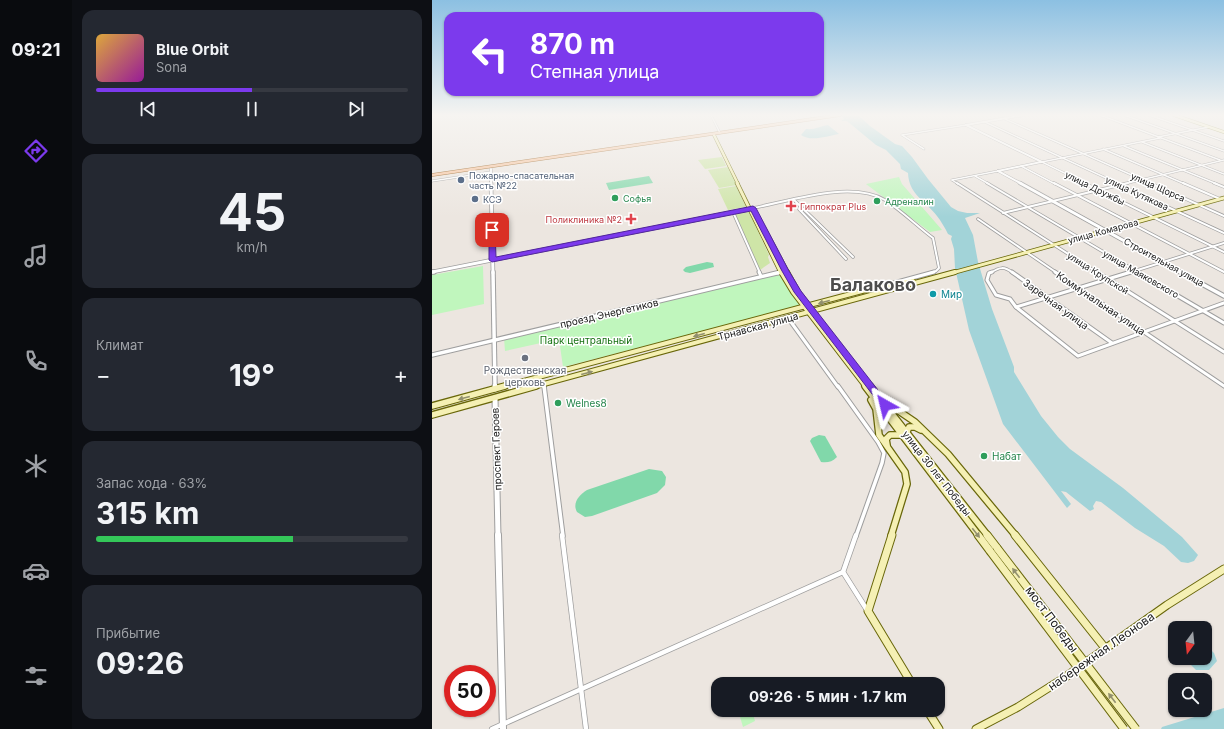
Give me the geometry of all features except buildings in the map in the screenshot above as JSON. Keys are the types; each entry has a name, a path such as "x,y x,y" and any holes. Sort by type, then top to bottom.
{"main road":[{"path":"432,176 615,149"},
{"path":"722,149 793,292 807,306 860,381 994,549 1124,729"},
{"path":"460,172 491,170 518,163"},
{"name":"улица Комарова","path":"944,275 1222,198"},
{"name":"Трнавская улица","path":"432,406 877,288 909,280 944,275"},
{"name":"Трнавская улица","path":"432,415 944,275"},
{"path":"894,284 898,288"},
{"name":"улица 30 лет Победы","path":"811,312 877,395 904,435"},
{"path":"765,317 770,320 768,324"},
{"path":"745,323 744,326 747,330"},
{"path":"558,372 555,377 559,380"},
{"path":"860,381 876,408 877,430 879,435 905,472 907,484 868,611 908,677"},
{"name":"проспект Героев","path":"495,389 495,398"},
{"name":"улица 30 лет Победы","path":"877,395 908,416 948,454 978,488 1105,648"},
{"path":"440,413 444,407 441,404"},
{"path":"904,435 907,428 912,426 923,431"},
{"path":"887,445 886,439 890,435 904,435"},
{"name":"мост Победы","path":"994,549 1136,729"},
{"name":"набережная Леонова","path":"976,729 1018,707 1064,678 1167,605 1224,569"},
{"path":"931,717 938,729"}],"street":[{"name":"улица Дружбы","path":"1015,149 1224,252"},
{"name":"улица Кутякова","path":"1044,149 1224,234"},
{"name":"улица Щорса","path":"1073,149 1224,216"},
{"path":"975,176 1103,149"},
{"path":"1103,149 1222,198"},
{"path":"1130,149 1224,187"},
{"path":"1159,149 1224,174"},
{"path":"1191,149 1224,161"},
{"path":"1003,213 1221,160"},
{"path":"1020,166 1224,272"},
{"path":"432,181 491,170"},
{"name":"проспект Героев","path":"491,170 495,389"},
{"name":"Строительная улица","path":"998,171 1224,296"},
{"name":"улица Крупской","path":"975,176 952,180 1224,352"},
{"name":"улица Маяковского","path":"975,176 1224,323"},
{"path":"432,272 828,193 852,191 870,194 884,200 934,240 938,270 909,280 877,288"},
{"path":"794,200 853,257"},
{"path":"800,206 799,209 846,259"},
{"path":"733,212 762,276"},
{"name":"Коммунальная улица","path":"978,219 1224,386"},
{"path":"1016,307 1224,243"},
{"name":"Заречная улица","path":"1016,307 1010,299 996,295 986,280 989,273 1000,267 1007,268 1112,343"},
{"name":"проезд Энергетиков","path":"432,355 783,271"},
{"path":"1016,307 1078,356 1224,303"},
{"path":"492,729 503,727 581,689 843,572 884,454 878,442 788,318"},
{"path":"544,384 586,729"},
{"name":"проспект Героев","path":"495,398 503,727"},
{"path":"843,572 868,611"}],"green space":[{"path":"722,157 726,166 705,169 698,160"},
{"path":"728,167 737,185 719,188 708,170"},
{"path":"649,176 653,183 609,190 606,183"},
{"path":"899,177 902,184 942,230 930,232 866,184"},
{"path":"736,186 746,207 728,210 718,189"},
{"path":"746,211 749,212 769,255 768,257 770,263 760,270 735,213"},
{"path":"707,262 713,263 714,267 690,273 683,270 686,267"},
{"path":"483,266 484,304 432,315 432,275"},
{"name":"Парк центральный","path":"779,274 799,304 797,307 563,367 559,339 505,351 504,338"},
{"path":"819,435 825,436 837,457 831,461 821,462 810,441 812,438"},
{"path":"649,469 662,471 666,477 665,485 657,493 592,516 585,517 577,512 575,505 576,502 581,494 587,490"},
{"path":"740,717 754,717 755,721 743,727"}],"water":[{"path":"884,149 905,149 951,207 958,211 967,213 980,213 965,218 973,235 978,262 992,309 1014,367 1014,372 1041,416 1070,449 1123,488 1182,537 1198,555 1194,561 1188,563 1181,562 1164,546 1135,528 1101,502 1096,501 1093,506 1094,509 1090,511 1066,492 1061,491 1071,504 1067,508 1003,424 969,330 955,268 954,249 951,239 952,236 948,234 932,210 914,192 909,181 908,173 901,169 900,164"},
{"path":"1212,651 1217,661 1209,670 1196,670 1191,665 1212,665"},
{"path":"1224,708 1224,729 1161,729 1162,727 1195,717 1212,717 1212,712"}],"place":[{"name":"Пожарно-спасательная часть №22","path":"461,180"},
{"name":"Софья","path":"615,198"},
{"name":"КСЭ","path":"475,199"},
{"name":"Адреналин","path":"877,201"},
{"name":"Гиппократ Plus","path":"791,206"},
{"name":"Поликлиника №2","path":"631,219"},
{"name":"Мир","path":"933,294"},
{"name":"Рождественская церковь","path":"525,358"},
{"name":"Welnes8","path":"558,403"},
{"name":"Набат","path":"984,456"}],"district":[{"name":"Балаково","path":"873,284"}],"route":[{"path":"492,230 492,260 753,208 785,271 798,292 885,405"}]}
